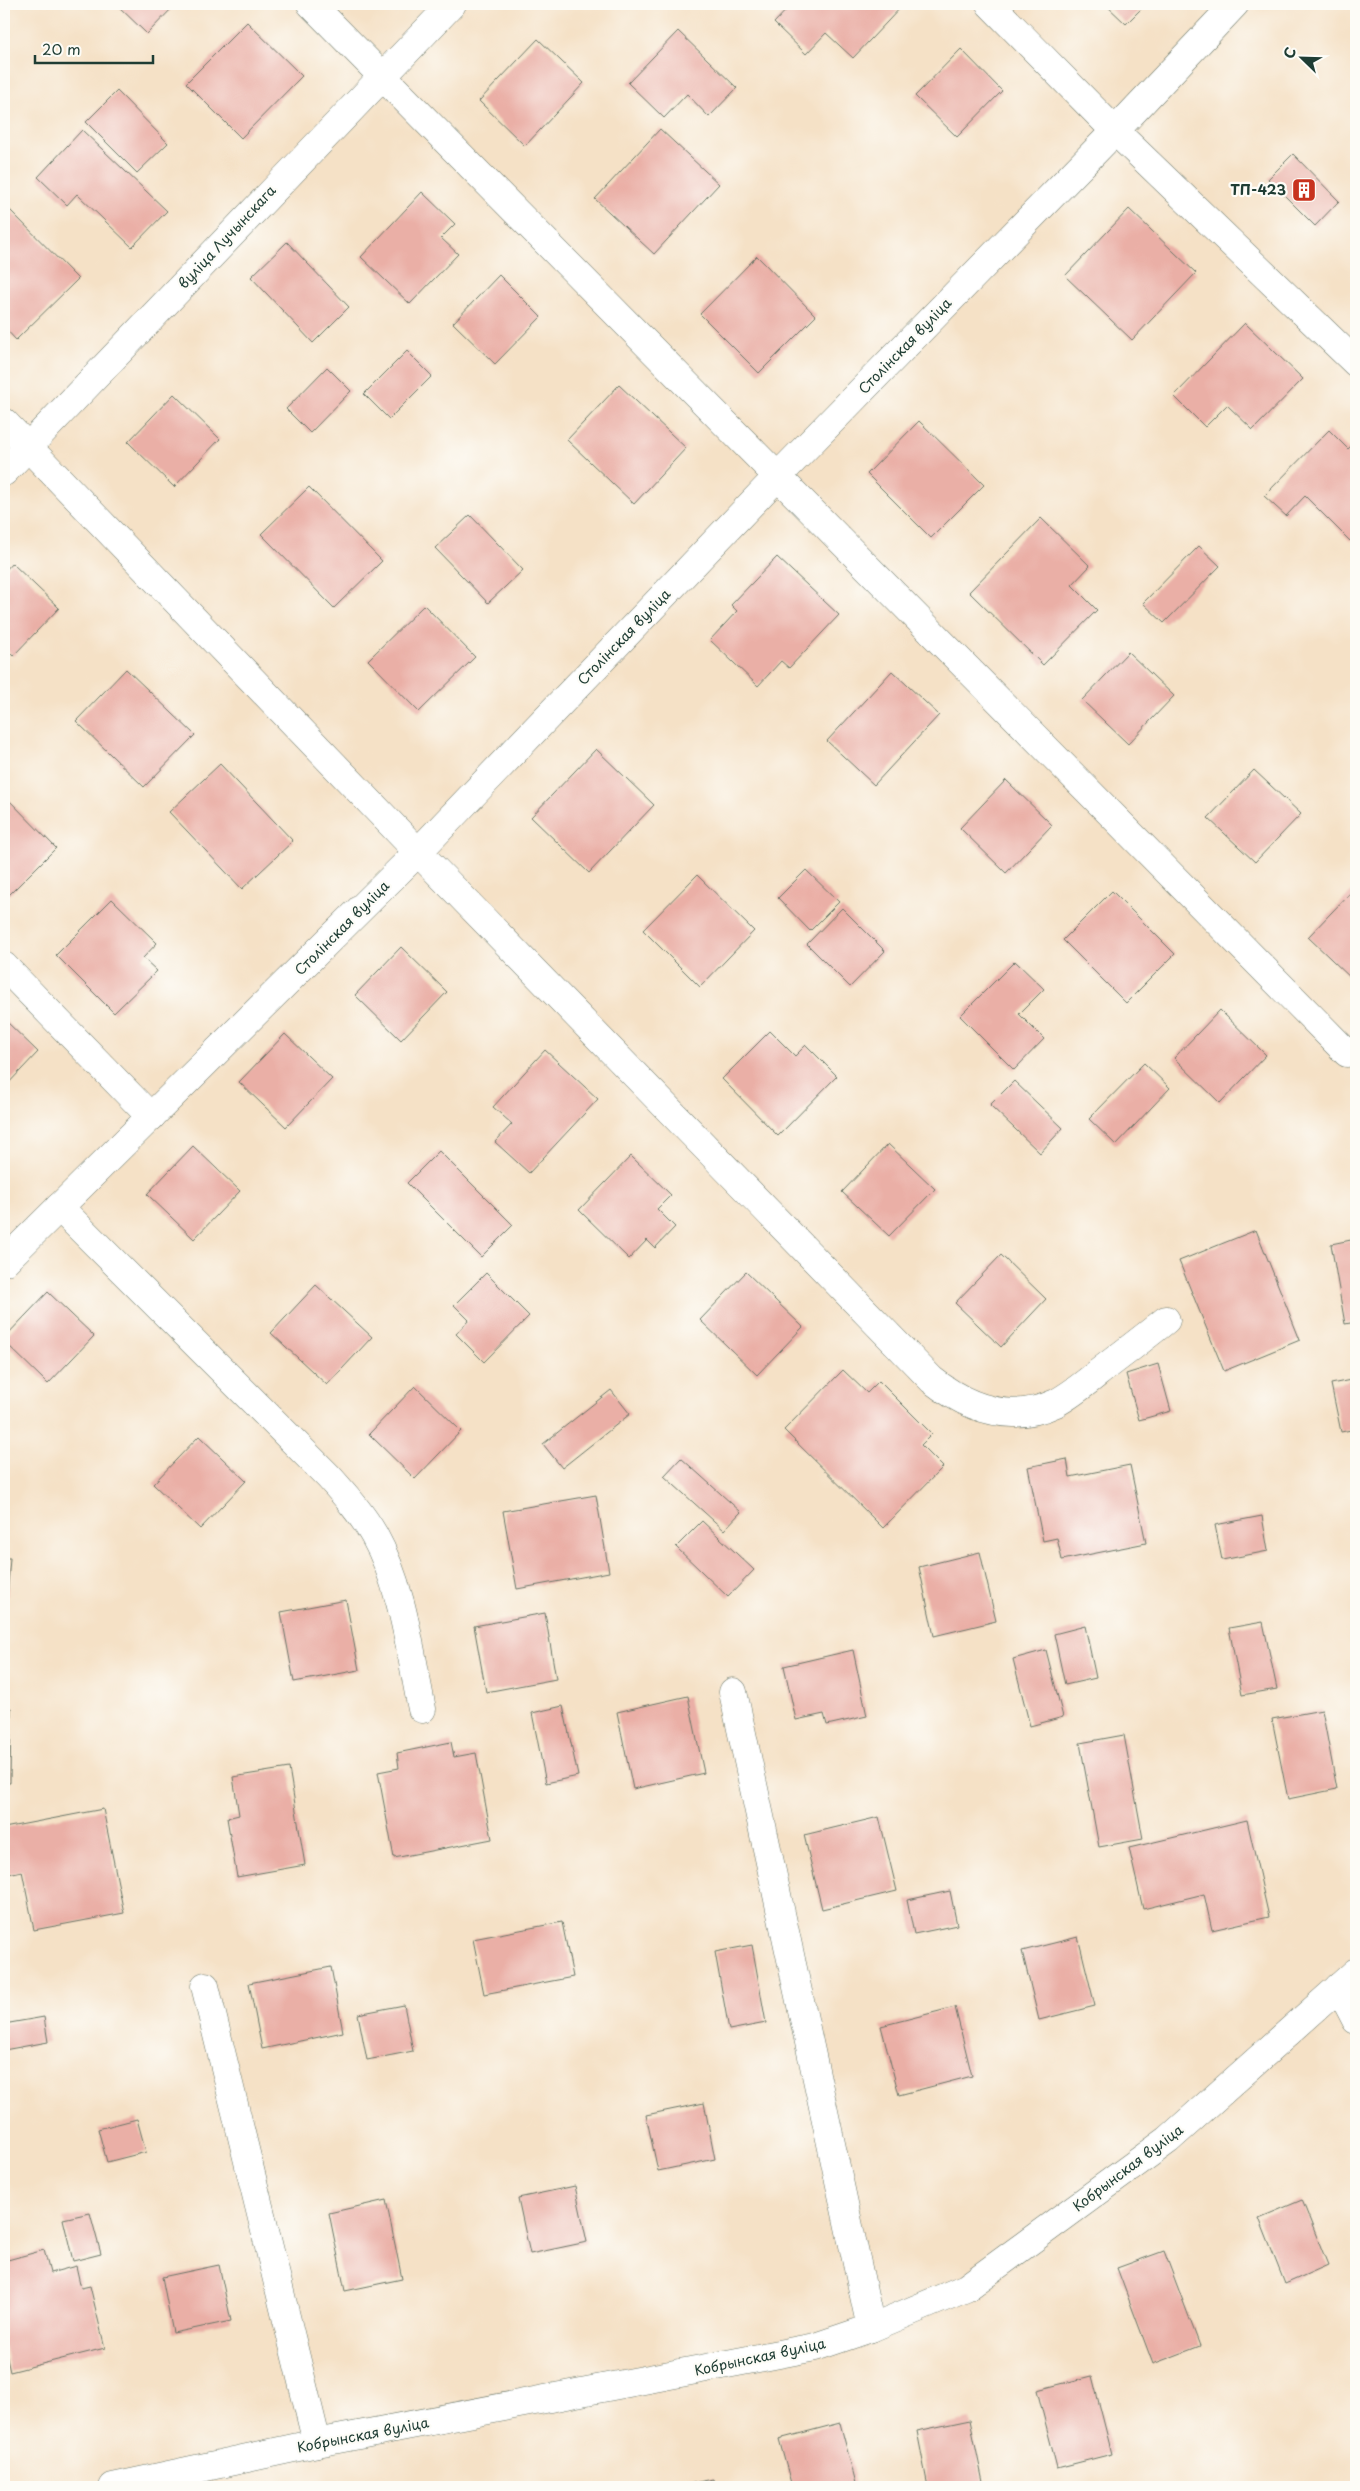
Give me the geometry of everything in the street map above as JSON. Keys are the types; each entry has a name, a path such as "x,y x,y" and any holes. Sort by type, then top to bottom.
{"street":[{"path":"311,4 1347,1053"},
{"name":"вуліца Лучынскага","path":"4,472 381,75 452,4"},
{"path":"990,4 1115,131 1356,362"},
{"name":"Столінская вуліца","path":"4,1262 418,852 778,476 1115,131 1235,4"},
{"path":"4,422 418,852 926,1373 948,1393 968,1404 990,1412 1011,1414 1033,1411 1056,1402 1076,1390 1166,1320"},
{"path":"4,966 151,1117"},
{"path":"59,1207 322,1470 353,1504 374,1535 388,1567 399,1601 422,1709"},
{"path":"733,1692 870,2328"},
{"path":"1348,1980 1356,2020"},
{"name":"Кобрынская вуліца","path":"113,2487 318,2444 815,2347 870,2328 966,2288 1168,2140 1348,1980"},
{"path":"205,1986 318,2444"}],"building":[{"path":"116,4 176,4 147,34"},
{"path":"792,4 904,4 853,58 826,33 806,54 774,23"},
{"path":"1105,4 1146,4 1126,24"},
{"path":"247,22 302,76 241,138 186,83"},
{"path":"678,31 737,88 709,117 687,94 664,118 628,83"},
{"path":"538,39 584,83 525,146 479,101"},
{"path":"961,49 1002,91 957,137 915,96"},
{"path":"117,91 168,143 137,173 86,122"},
{"path":"660,129 719,184 654,254 595,199"},
{"path":"82,130 167,211 132,247 77,194 67,205 38,177"},
{"name":"ТП-423","path":"1293,154 1339,201 1315,226 1268,179"},
{"path":"422,192 455,224 441,238 458,254 410,304 361,257"},
{"path":"1129,209 1196,273 1132,340 1065,276"},
{"path":"10,210 78,279 16,340 4,327 4,216"},
{"path":"287,242 349,307 313,343 251,277"},
{"path":"757,256 816,316 759,373 700,314"},
{"path":"499,275 541,317 495,364 453,323"},
{"path":"1245,323 1303,379 1253,430 1227,405 1205,427 1174,396"},
{"path":"407,351 432,376 389,419 364,394"},
{"path":"327,367 351,391 310,433 286,409"},
{"path":"619,385 686,448 634,504 567,440"},
{"path":"174,394 220,439 174,487 128,442"},
{"path":"919,421 984,485 931,538 867,474"},
{"path":"1329,430 1348,449 1356,441 1356,535 1350,541 1305,496 1286,516 1264,496"},
{"path":"309,487 382,561 334,608 261,534"},
{"path":"470,515 523,570 488,603 435,548"},
{"path":"1041,518 1090,566 1072,585 1097,610 1043,665 969,592"},
{"path":"1199,546 1220,566 1164,623 1143,603"},
{"path":"777,557 839,615 789,668 781,661 758,686 710,640 737,611 731,605"},
{"path":"12,563 59,608 13,656 4,647 4,572"},
{"path":"424,605 475,657 419,712 368,660"},
{"path":"1128,652 1174,696 1128,744 1082,700"},
{"path":"126,669 195,735 144,787 76,721"},
{"path":"892,671 939,715 874,785 827,741"},
{"path":"596,749 654,805 589,873 531,817"},
{"path":"220,764 293,841 242,889 169,812"},
{"path":"1254,770 1301,814 1255,862 1208,818"},
{"path":"1006,780 1052,825 1006,873 960,828"},
{"path":"4,795 56,848 5,899 4,898"},
{"path":"806,870 839,902 810,931 778,898"},
{"path":"697,875 754,931 700,987 643,930"},
{"path":"1354,889 1356,891 1355,982 1308,937"},
{"path":"1112,891 1175,954 1126,1003 1063,940"},
{"path":"112,899 157,943 143,958 157,971 114,1013 56,955"},
{"path":"842,908 885,951 850,987 807,944"},
{"path":"401,947 447,992 401,1040 355,995"},
{"path":"1015,961 1044,989 1019,1014 1044,1039 1014,1070 960,1016"},
{"path":"1220,1010 1266,1055 1220,1103 1174,1058"},
{"path":"4,1019 38,1052 4,1088"},
{"path":"770,1031 795,1056 806,1045 837,1076 778,1136 722,1079"},
{"path":"285,1034 332,1079 286,1127 239,1082"},
{"path":"545,1050 598,1099 529,1173 495,1142 512,1124 493,1107"},
{"path":"1144,1063 1170,1088 1116,1145 1089,1119"},
{"path":"1014,1081 1063,1128 1040,1153 990,1105"},
{"path":"888,1144 935,1189 889,1236 842,1192"},
{"path":"193,1146 240,1191 194,1239 147,1194"},
{"path":"439,1151 513,1225 481,1257 407,1183"},
{"path":"631,1156 671,1195 657,1209 675,1227 655,1248 647,1240 629,1259 579,1210"},
{"path":"1256,1230 1300,1340 1224,1371 1179,1261"},
{"path":"1356,1239 1356,1322 1345,1324 1331,1244"},
{"path":"1001,1255 1046,1299 1001,1347 955,1303"},
{"path":"746,1272 803,1327 757,1375 700,1320"},
{"path":"486,1273 529,1316 484,1362 456,1334 469,1320 454,1305"},
{"path":"316,1285 372,1337 327,1385 271,1333"},
{"path":"48,1292 94,1336 48,1384 4,1341 4,1338"},
{"path":"1158,1364 1171,1411 1139,1420 1126,1374"},
{"path":"843,1370 867,1393 879,1381 932,1434 921,1445 943,1467 883,1528 784,1430"},
{"path":"1356,1379 1356,1429 1341,1432 1331,1384"},
{"path":"415,1386 461,1431 415,1479 369,1434"},
{"path":"611,1390 630,1414 562,1468 543,1444"},
{"path":"199,1436 246,1481 200,1529 153,1484"},
{"path":"681,1458 741,1512 724,1530 664,1476"},
{"path":"1067,1459 1070,1477 1130,1465 1146,1543 1062,1560 1057,1538 1043,1541 1028,1467"},
{"path":"596,1495 609,1572 517,1589 503,1511"},
{"path":"1262,1516 1268,1551 1222,1560 1215,1525"},
{"path":"702,1521 754,1570 728,1597 676,1547"},
{"path":"980,1552 996,1621 934,1636 919,1567"},
{"path":"4,1558 10,1558 5,1626 4,1626"},
{"path":"346,1600 359,1670 294,1682 281,1612"},
{"path":"545,1613 556,1679 486,1692 474,1626"},
{"path":"1263,1622 1277,1689 1242,1695 1229,1628"},
{"path":"1085,1626 1096,1678 1065,1685 1054,1634"},
{"path":"853,1650 867,1716 827,1725 824,1714 796,1720 784,1666"},
{"path":"1046,1650 1063,1717 1030,1726 1013,1659"},
{"path":"688,1696 704,1773 633,1789 617,1712"},
{"path":"563,1706 578,1776 546,1783 532,1713"},
{"path":"4,1708 11,1708 10,1783 4,1783"},
{"path":"1322,1710 1337,1789 1288,1799 1272,1719"},
{"path":"1124,1735 1143,1839 1099,1847 1080,1743"},
{"path":"451,1742 454,1757 476,1753 492,1839 394,1858 378,1772 399,1768 397,1753"},
{"path":"289,1768 305,1865 237,1877 227,1818 239,1815 233,1777"},
{"path":"103,1809 124,1913 34,1930 22,1871 4,1875 4,1828"},
{"path":"879,1817 897,1891 822,1909 804,1835"},
{"path":"1247,1820 1269,1917 1212,1930 1204,1894 1143,1909 1129,1848"},
{"path":"950,1891 957,1925 914,1934 907,1900"},
{"path":"562,1922 573,1977 484,1994 473,1939"},
{"path":"1078,1937 1095,2006 1039,2020 1022,1951"},
{"path":"752,1945 766,2023 729,2030 715,1952"},
{"path":"331,1967 343,2032 262,2049 249,1983"},
{"path":"404,2005 413,2051 367,2060 358,2014"},
{"path":"955,2007 972,2076 899,2095 881,2026"},
{"path":"44,2017 48,2042 4,2050 4,2024"},
{"path":"704,2103 715,2159 658,2171 646,2115"},
{"path":"137,2119 146,2152 107,2162 98,2129"},
{"path":"575,2186 587,2242 530,2254 518,2198"},
{"path":"386,2200 402,2279 345,2291 329,2213"},
{"path":"1302,2200 1328,2265 1285,2284 1259,2218"},
{"path":"90,2213 101,2254 73,2261 63,2219"},
{"path":"44,2250 50,2273 76,2266 81,2288 90,2286 105,2348 10,2372 4,2345 4,2261"},
{"path":"1164,2251 1200,2346 1153,2364 1117,2268"},
{"path":"219,2265 231,2321 173,2333 162,2277"},
{"path":"1092,2376 1112,2454 1057,2468 1037,2390"},
{"path":"970,2420 984,2487 928,2487 917,2431"},
{"path":"840,2423 857,2487 792,2487 779,2439"},
{"path":"713,2479 714,2487 679,2487 679,2486"}],"place":[{"name":"ТП-423","path":"1304,190"}]}
